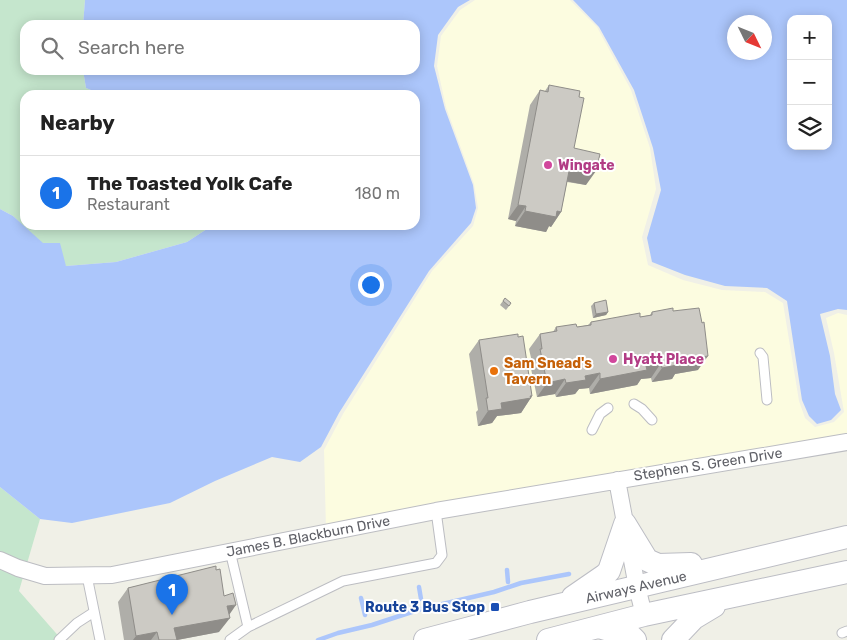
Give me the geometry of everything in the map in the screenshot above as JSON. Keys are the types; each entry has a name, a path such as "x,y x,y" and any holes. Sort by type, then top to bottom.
{"main road":[{"path":"625,524 647,560 658,565 742,563"},
{"path":"562,605 605,576 609,571 625,524"},
{"name":"Airways Avenue","path":"425,640 637,586 847,537"},
{"path":"548,640 644,616 847,572"},
{"path":"673,640 694,618 726,599"},
{"path":"644,616 650,640"},
{"path":"598,627 631,636 635,640"}],"street":[{"name":"Stephen S. Green Drive","path":"644,616 617,480 847,442"},
{"name":"James B. Blackburn Drive","path":"1,563 45,576 112,575 436,511 617,480"}],"lane":[{"path":"760,352 763,357 767,400"},
{"path":"634,404 642,409 652,420"},
{"path":"592,430 600,414 608,408"},
{"path":"230,640 248,627 343,581 436,563 442,555 436,511"},
{"path":"230,551 248,627"},
{"path":"87,576 100,640"},
{"path":"59,640 77,623 94,612"}],"shaded area":[{"path":"0,0 85,0 83,20 20,20 20,75 84,75 86,88 91,90 20,90 20,223 13,216 0,209"},
{"path":"475,0 570,0 597,27 631,90 650,148 656,189 642,237 648,265 683,280 722,290 765,292 783,303 799,401 805,418 815,427 834,422 844,412 826,318 838,313 847,315 847,442 326,529 324,450 343,414 432,271 473,226 478,208 474,184 446,107 437,66 441,36 460,10"},
{"path":"28,230 205,230 187,242 116,262 66,266"},
{"path":"0,487 40,519 19,591 62,640 0,640"}],"water":[{"path":"85,0 470,0 458,7 438,35 434,66 445,109 473,185 476,208 471,223 429,271 339,413 321,447 300,462 272,457 215,481 170,503 72,523 40,519 0,487 0,209 20,222 20,230 29,230 43,243 60,243 66,266 116,262 187,242 205,230 420,230 420,90 91,90 86,88 84,75 420,75 420,20 83,20"},
{"path":"573,0 847,0 847,310 838,309 820,314 830,356 835,394 841,410 831,420 817,424 809,416 802,400 787,301 767,288 725,286 685,275 652,262 647,238 661,190 653,148 634,90 599,27"}],"building":[{"name":"Wingate","path":"549,85 580,91 579,97 584,98 574,148 600,154 596,171 570,166 561,212 557,211 556,217 525,211 526,206 518,205 540,90 548,92"},
{"path":"505,298 511,303 509,306 503,301"},
{"path":"606,300 608,312 596,314 594,303"},
{"name":"Hyatt Place","path":"673,308 673,311 699,308 702,323 704,322 708,356 681,360 682,364 662,368 661,363 646,366 647,370 600,379 600,373 585,376 586,380 566,383 565,379 547,383 540,349 542,349 540,334 557,331 556,327 576,324 577,327 591,325 591,322 640,313 640,317 652,315 652,312"},
{"path":"518,334 518,337 523,336 532,396 530,396 531,398 501,403 502,409 488,411 486,398 488,398 479,340"},
{"path":"216,566 216,570 220,569 224,596 233,593 236,605 227,606 230,618 174,628 177,640 159,640 157,632 136,636 128,588"}],"waterway":[{"path":"507,570 508,582"},
{"path":"318,640 421,609 494,592 521,583 569,574"},
{"path":"419,587 421,599"},
{"path":"361,598 365,615"}],"place":[{"name":"Wingate","path":"548,165"},
{"name":"Hyatt Place","path":"613,359"},
{"name":"Sam Snead's Tavern","path":"494,371"},
{"name":"Route 3 Bus Stop","path":"495,607"},
{"name":"The Toasted Yolk Cafe","path":"172,615"}]}
